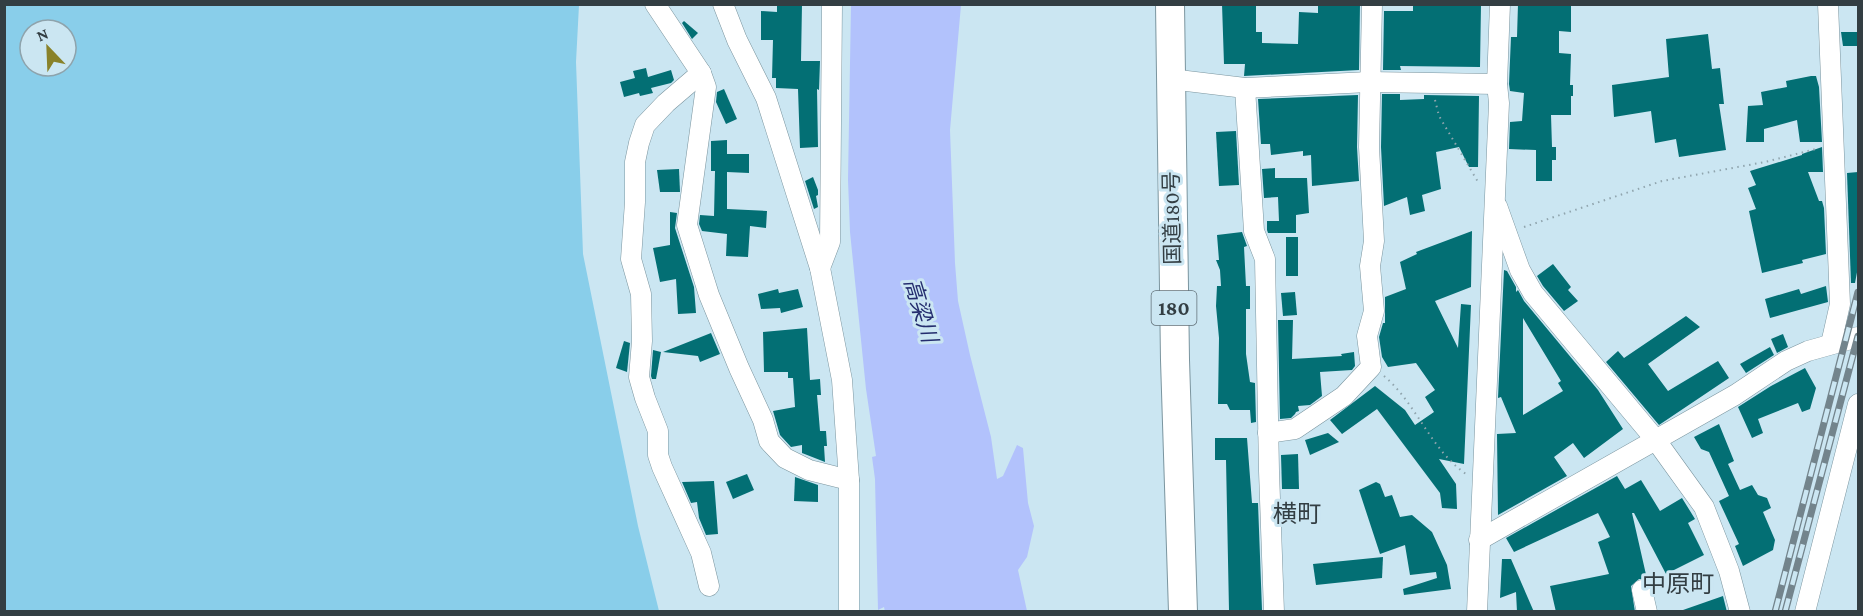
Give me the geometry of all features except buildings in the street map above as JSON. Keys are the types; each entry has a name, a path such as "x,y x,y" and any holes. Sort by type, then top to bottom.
{"highway":[{"name":"国道180号","path":"1170,4 1179,80 1192,348 1201,612"},
{"name":"国道180号","path":"1183,612 1175,348 1179,80 1188,4"}],"street":[{"path":"655,4 701,73 706,87 687,225 709,295 763,420 769,441 785,458 809,470 849,480"},
{"path":"723,4 737,40 766,98 820,268 842,380 849,480 849,612"},
{"path":"820,268 830,242 832,4"},
{"path":"1268,433 1296,429 1344,396 1371,367 1367,336 1374,311 1370,266 1374,241 1369,147 1372,4"},
{"path":"1477,612 1493,195 1499,103 1497,84 1500,4"},
{"path":"1828,4 1840,304 1831,344"},
{"path":"701,73 666,103 645,126 635,162 631,259 641,294 642,341 639,377 658,431 658,455 662,467 701,553 709,586"},
{"path":"1179,80 1245,88 1370,82 1497,84"},
{"path":"1245,88 1254,231 1265,260 1274,612"},
{"path":"1493,195 1520,270 1533,293 1655,439 1704,507 1729,571 1740,612"},
{"path":"1479,540 1735,395 1786,361 1808,351 1858,337"},
{"path":"1805,612 1858,404"},
{"path":"1642,590 1647,612"}],"path":[{"path":"1430,82 1439,116 1454,144 1479,183 1493,195"},
{"path":"1507,233 1662,181 1766,162 1832,144"},
{"path":"1371,367 1402,393 1455,467 1482,483"}],"shaded area":[{"path":"4,5 579,5 576,62 583,254 638,526 659,611 5,611"}],"water":[{"name":"高梁川","path":"851,5 961,5 950,130 958,301 991,437 997,479 1003,476 1017,445 1023,448 1028,503 1034,526 1027,557 1018,570 1027,611 885,612 884,607 878,610 875,479 872,457 876,456 866,389 850,232 848,180"}],"railway":[{"path":"1775,612 1858,292"},
{"path":"1785,612 1858,336"}],"district":[{"name":"横町","path":"1297,513"},
{"name":"中原町","path":"1678,583"}]}
